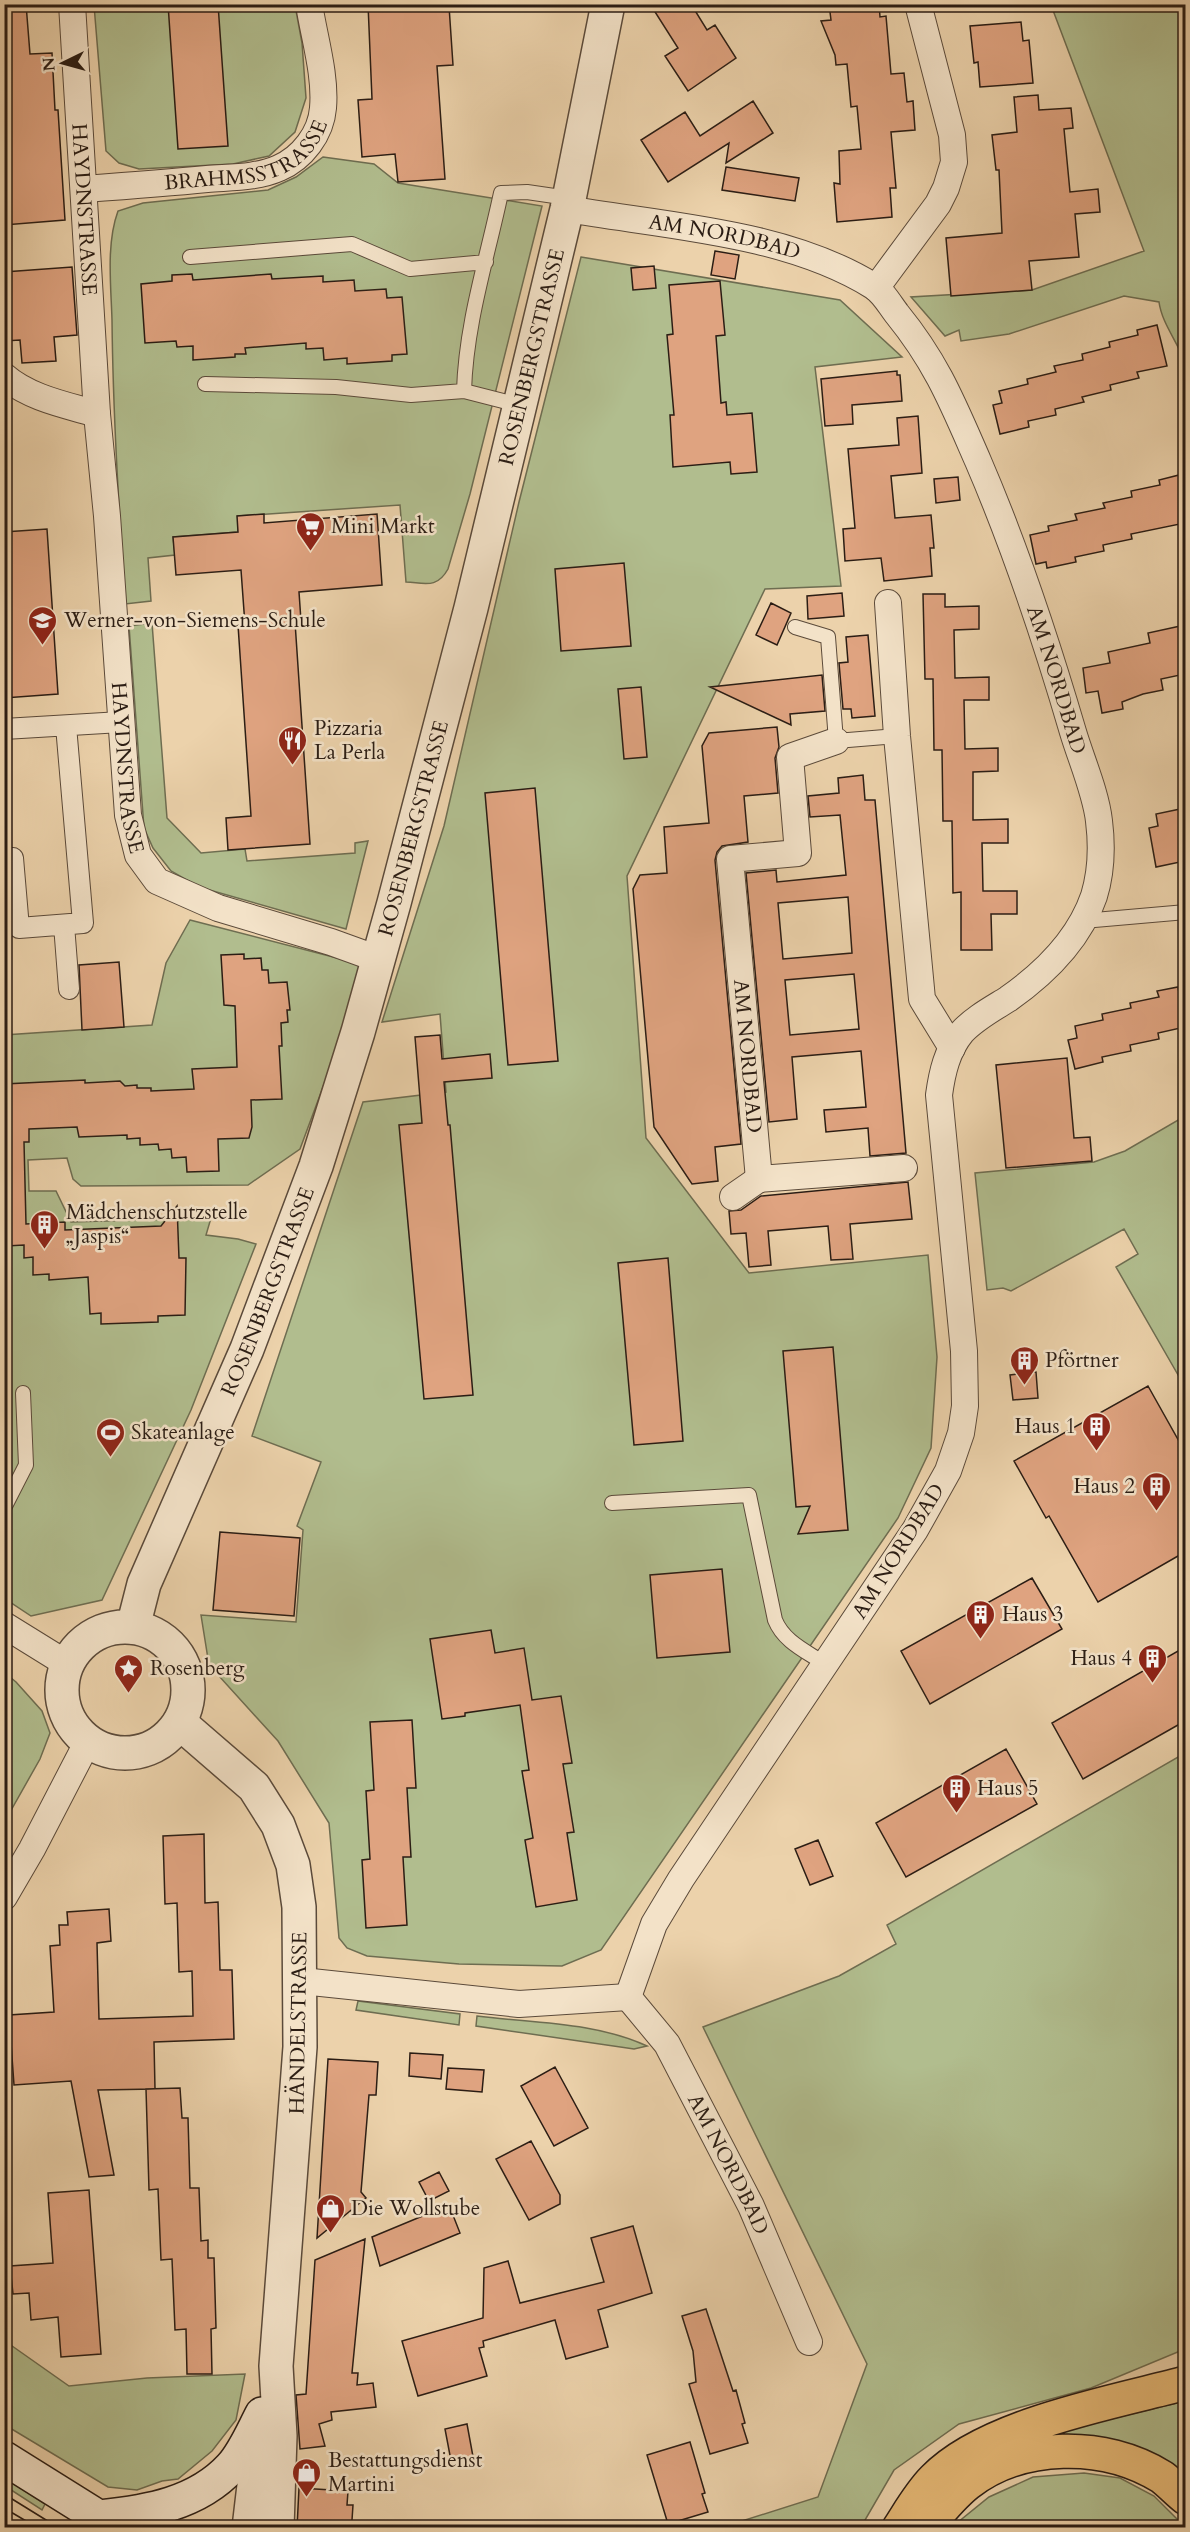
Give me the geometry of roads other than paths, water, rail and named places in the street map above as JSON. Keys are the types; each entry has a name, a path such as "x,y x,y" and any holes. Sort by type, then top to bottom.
{"highway":[{"path":"898,2528 934,2479 958,2460 992,2441 1053,2418 1185,2383"},
{"path":"926,2528 943,2507 968,2484 998,2466 1030,2455 1062,2451 1090,2452 1119,2457 1162,2477 1185,2499"}],"street":[{"name":"HAYDNSTRASSE","path":"72,4 97,414 107,516 128,815 138,855 157,881 218,908 331,942 378,959"},
{"name":"BRAHMSSTRASSE","path":"84,189 248,176 278,168 296,158 310,143 323,110 323,88 309,4"},
{"name":"ROSENBERGSTRASSE","path":"133,1627 144,1584 235,1380 316,1166 346,1071 471,608 567,204 608,4"},
{"path":"876,288 938,204 954,162 952,135 918,4"},
{"name":"AM NORDBAD","path":"567,204 773,244 818,258 876,288 927,353 945,384 1002,518 1049,652 1099,819 1099,865 1095,893 1083,921 1058,957 1040,976 975,1020 961,1033 943,1070 939,1095 964,1351 965,1406 961,1433 948,1471 915,1530 670,1897 654,1924 628,1997 667,2044 751,2206 809,2342"},
{"path":"4,376 36,395 97,414"},
{"path":"888,603 897,736 922,999 952,1048"},
{"path":"4,729 121,722"},
{"path":"4,859 13,858 19,928 83,923 66,726"},
{"name":"AM NORDBAD","path":"759,1179 730,859 798,853 790,757 836,741"},
{"path":"64,925 69,989"},
{"path":"733,1197 759,1179 904,1167"},
{"path":"4,1625 67,1664"},
{"path":"113,1627 133,1627 155,1633 172,1647 184,1666 189,1695 180,1723 162,1742 138,1752 111,1752 88,1741 73,1726 64,1706 62,1685 67,1664 79,1647 94,1635 113,1627"},
{"name":"HÄNDELSTRASSE","path":"180,1723 254,1787 278,1825 293,1864 298,1896 302,1981 296,2122 276,2366 280,2436 277,2528"},
{"path":"4,1897 38,1840 88,1741"},
{"path":"302,1981 519,2004 628,1997"},
{"name":"HÄNDELSTRASSE","path":"249,2528 262,2414 276,2366"},
{"name":"HÄNDELSTRASSE","path":"108,2522 180,2502 208,2486 232,2466 262,2414"},
{"path":"4,2458 108,2522"}],"lane":[{"path":"464,391 468,337 501,193 527,192 567,204"},
{"path":"189,257 352,244 411,269 486,262"},
{"path":"205,384 336,387 411,395 464,391 519,405"},
{"path":"795,627 828,638 836,741 897,736"},
{"path":"1083,921 1185,912"},
{"path":"4,1508 26,1465 23,1393"},
{"path":"612,1503 749,1495 775,1620 780,1631 788,1640 825,1664"}],"tram line":[{"path":"4,2494 59,2528"},
{"path":"4,2508 38,2528"}],"place":[{"name":"Mini Markt","path":"310,552"},
{"name":"Werner-von-Siemens-Schule","path":"43,646"},
{"name":"Pizzaria La Perla","path":"293,766"},
{"name":"Mädchenschutzstelle „Jaspis“","path":"45,1250"},
{"name":"Pförtner","path":"1024,1386"},
{"name":"Haus 1","path":"1097,1452"},
{"name":"Skateanlage","path":"110,1458"},
{"name":"Haus 2","path":"1156,1512"},
{"name":"Haus 3","path":"981,1640"},
{"name":"Haus 4","path":"1153,1684"},
{"name":"Rosenberg","path":"129,1694"},
{"name":"Haus 5","path":"956,1814"},
{"name":"Die Wollstube","path":"330,2234"},
{"name":"Bestattungsdienst Martini","path":"307,2498"}]}
